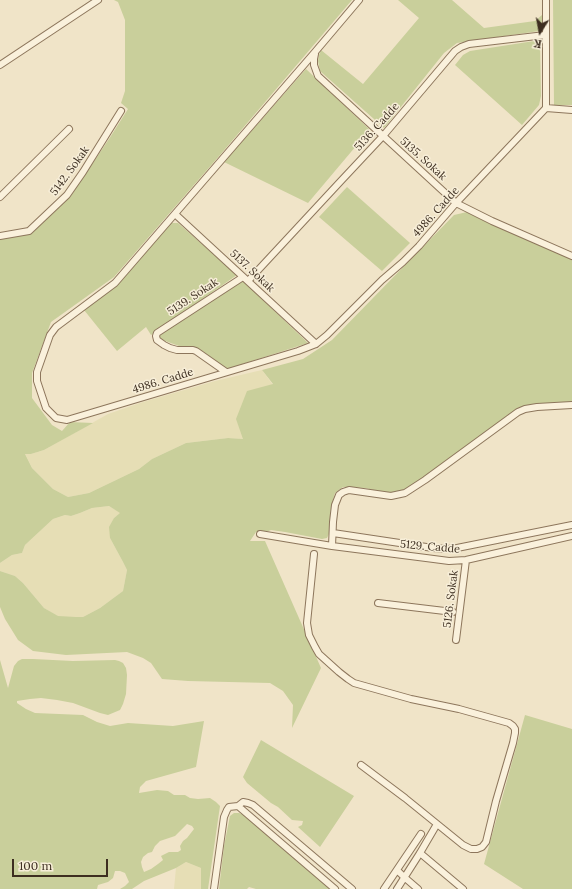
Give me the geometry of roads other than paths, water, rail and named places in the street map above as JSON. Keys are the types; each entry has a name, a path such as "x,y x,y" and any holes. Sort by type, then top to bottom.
{"street":[{"path":"0,65 98,0"},
{"name":"4986. Cadde","path":"359,0 115,283 56,327 50,335 37,372 37,381 46,408 56,418 67,420 298,351 316,344 419,246 456,203 546,108"},
{"path":"546,0 546,108 572,110"},
{"name":"5136. Cadde","path":"246,279 383,136 455,51 470,44 545,35"},
{"name":"5135. Sokak","path":"315,52 314,65 318,76 456,203 492,221 572,256"},
{"name":"5142. Sokak","path":"0,236 29,231 67,195 121,111"},
{"path":"0,197 69,129"},
{"name":"5137. Sokak","path":"175,214 316,344"},
{"name":"5139. Sokak","path":"226,372 196,351 170,348 157,340 156,336 157,333 246,279"},
{"path":"332,546 335,505 339,495 343,492 349,490 392,496 405,493 518,412 536,407 572,405"},
{"name":"5129. Cadde","path":"334,533 432,548 448,549 572,525"},
{"name":"5129. Cadde","path":"260,534 332,546 449,561 466,560 572,536"},
{"path":"314,554 308,631 319,654 334,668 354,683 411,699 459,709 509,723 512,724 515,729 513,743 486,842 484,846 477,849 467,847 360,765"},
{"name":"5126. Sokak","path":"456,640 466,560"},
{"path":"378,603 453,612"},
{"path":"214,889 224,817 230,807 238,806 243,802 253,805 352,889"},
{"path":"238,806 335,889"},
{"path":"397,889 437,824"},
{"path":"384,889 421,834"},
{"path":"420,853 463,889"},
{"path":"397,870 404,878 418,889"}]}
